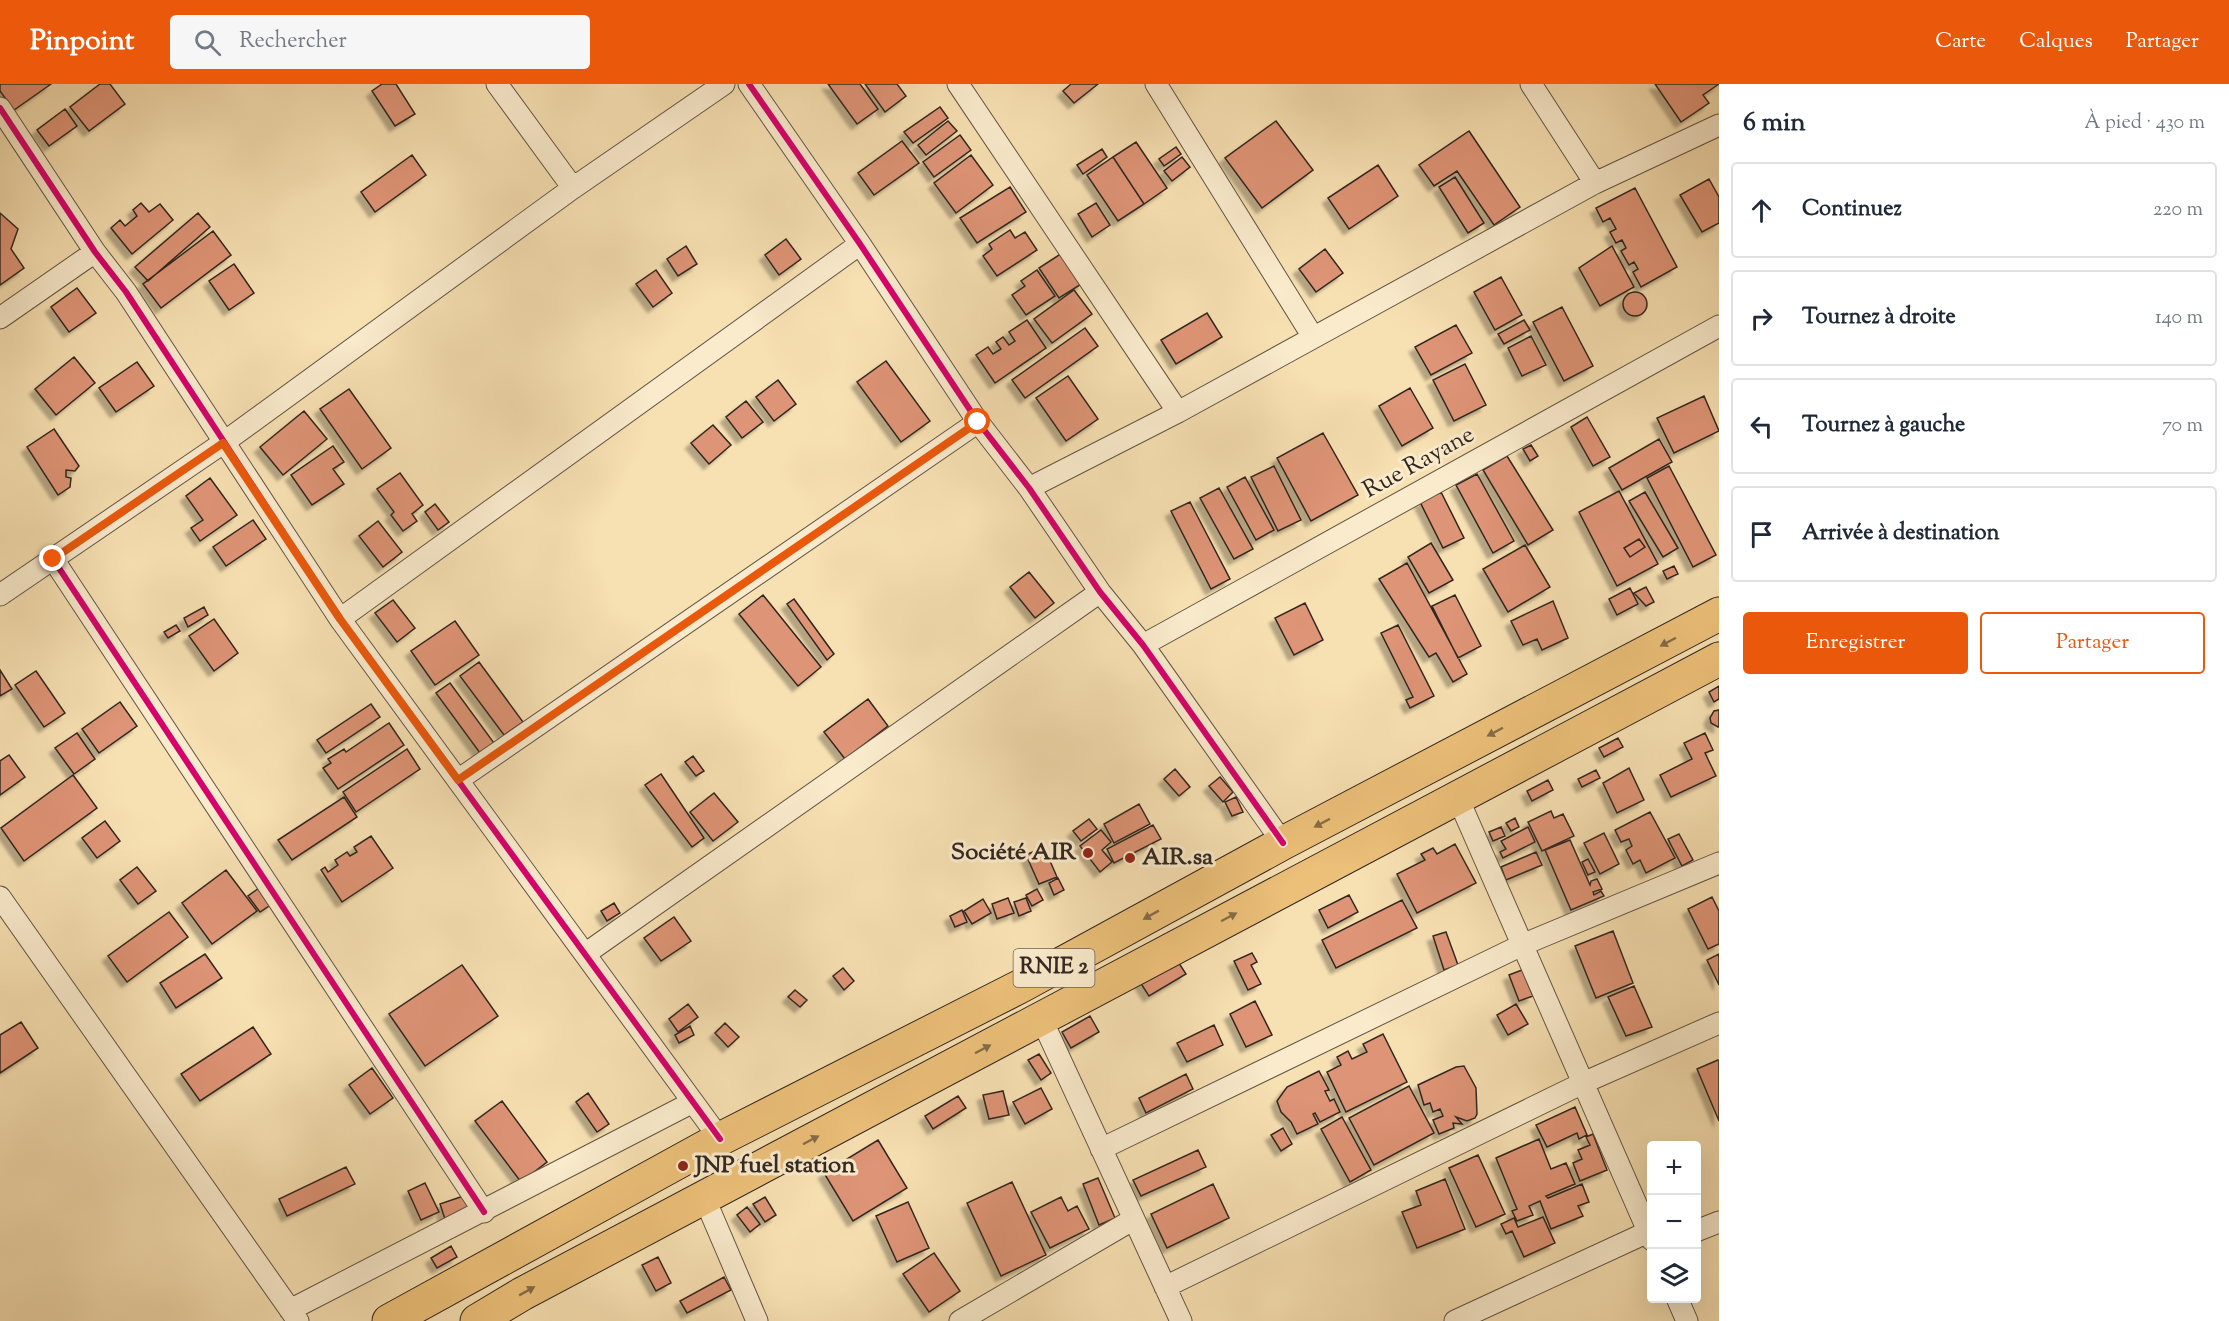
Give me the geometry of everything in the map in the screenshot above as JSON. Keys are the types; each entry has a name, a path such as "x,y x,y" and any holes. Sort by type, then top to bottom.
{"main road":[{"name":"RNIE 2","path":"389,1321 720,1139 1021,986 1283,843 1719,614"},
{"name":"RNIE 2","path":"477,1321 522,1294 1719,658"}],"street":[{"path":"496,84 573,188"},
{"path":"0,596 223,443 573,188 724,84"},
{"path":"748,84 860,244 978,422 1029,488 1100,592 1143,645 1283,843"},
{"path":"958,84 1178,412"},
{"path":"1156,84 1313,337"},
{"path":"1531,84 1595,183"},
{"path":"0,108 95,252 126,292 340,619 720,1139"},
{"path":"1029,488 1178,412 1595,183 1719,124"},
{"path":"340,619 860,244"},
{"path":"0,318 95,252"},
{"name":"Rue Rayane","path":"1143,645 1719,326"},
{"path":"458,780 978,422"},
{"path":"53,559 484,1212"},
{"path":"585,954 1100,592"},
{"path":"1457,796 1647,1229"},
{"path":"1101,1149 1522,945 1719,863"},
{"path":"0,897 294,1315 693,1102"},
{"path":"1041,1018 1181,1321"},
{"path":"1165,1287 1583,1083 1719,1023"},
{"path":"704,1197 757,1321"},
{"path":"960,1321 1134,1220"},
{"path":"1701,1229 1719,1222"},
{"path":"1455,1321 1647,1237"},
{"path":"1679,1303 1687,1321"}],"building":[{"path":"0,84 51,84 14,110 0,91"},
{"path":"100,84 110,84 125,104 89,131 70,107"},
{"path":"382,84 396,84 415,114 395,126 372,91"},
{"path":"828,84 860,84 878,109 857,124"},
{"path":"865,84 897,84 906,96 885,112"},
{"path":"1071,84 1098,84 1074,103 1063,91"},
{"path":"1655,84 1719,84 1703,95 1709,103 1681,122"},
{"path":"940,107 948,118 913,143 904,132"},
{"path":"65,109 77,126 49,146 37,130"},
{"path":"948,121 957,131 926,155 918,145"},
{"path":"1276,121 1313,170 1262,208 1225,158"},
{"path":"1469,131 1520,207 1494,225 1457,171 1434,186 1419,165"},
{"path":"960,135 971,150 934,177 923,162"},
{"path":"902,141 919,163 874,195 858,173"},
{"path":"1136,142 1167,188 1144,204 1113,157"},
{"path":"1176,147 1181,154 1164,166 1159,159"},
{"path":"1102,149 1107,157 1083,174 1077,165"},
{"path":"412,155 426,175 375,212 361,192"},
{"path":"971,155 993,185 956,213 934,183"},
{"path":"1113,157 1144,204 1118,221 1087,175"},
{"path":"1182,157 1190,167 1172,181 1164,171"},
{"path":"1378,165 1398,196 1349,229 1328,198"},
{"path":"1455,177 1484,223 1468,233 1439,187"},
{"path":"1709,179 1719,197 1719,223 1702,232 1680,195"},
{"path":"1010,187 1026,212 977,243 960,218"},
{"path":"1635,188 1677,267 1641,287 1633,272 1638,269 1634,262 1629,265 1621,251 1626,248 1622,240 1616,243 1610,232 1616,229 1610,218 1603,222 1596,208"},
{"path":"141,203 149,212 160,204 173,220 132,254 111,228 120,220 125,226 137,216 133,210"},
{"path":"1096,203 1110,225 1092,237 1078,214"},
{"path":"0,213 18,229 11,249 24,268 0,285"},
{"path":"198,213 210,227 148,281 135,267"},
{"path":"1010,230 1015,238 1025,232 1037,250 997,276 983,256 992,249 989,244"},
{"path":"213,231 231,255 161,308 143,284"},
{"path":"786,239 801,259 779,275 765,255"},
{"path":"686,246 697,264 678,276 667,259"},
{"path":"1612,246 1634,287 1600,306 1579,268"},
{"path":"1325,249 1343,273 1316,292 1299,269"},
{"path":"1062,253 1083,283 1059,298 1039,268"},
{"path":"234,264 254,293 229,310 209,281"},
{"path":"656,270 672,293 653,307 636,284"},
{"path":"1037,270 1055,296 1026,315 1012,295 1025,286 1021,281"},
{"path":"1501,277 1522,315 1495,330 1474,292"},
{"path":"77,288 96,313 69,332 51,307"},
{"path":"1074,290 1092,314 1052,343 1034,319"},
{"path":"1635,292 1643,296 1647,304 1643,312 1635,316 1627,312 1623,304 1627,296"},
{"path":"1562,307 1593,366 1564,381 1533,322"},
{"path":"1207,313 1222,337 1176,364 1161,340"},
{"path":"1027,320 1046,348 995,383 976,355 988,347 993,354 1001,349 996,342 1003,337 1009,345 1015,341 1009,332"},
{"path":"1524,320 1530,330 1504,344 1498,334"},
{"path":"1456,325 1472,353 1431,375 1415,347"},
{"path":"1085,328 1098,346 1025,398 1012,380"},
{"path":"1531,336 1546,365 1522,376 1508,348"},
{"path":"74,357 95,383 56,415 35,389"},
{"path":"886,361 930,421 901,442 857,382"},
{"path":"137,362 154,386 116,412 99,388"},
{"path":"1465,364 1486,405 1454,421 1433,380"},
{"path":"1068,376 1098,419 1066,441 1036,398"},
{"path":"778,380 796,404 774,421 756,397"},
{"path":"1410,388 1433,428 1402,446 1379,406"},
{"path":"349,389 391,448 362,469 320,409"},
{"path":"1704,396 1719,431 1674,453 1657,418"},
{"path":"746,401 763,422 742,438 726,417"},
{"path":"304,411 327,439 283,475 260,447"},
{"path":"1587,417 1610,457 1593,466 1571,427"},
{"path":"713,425 731,445 709,464 691,443"},
{"path":"54,429 79,466 75,471 66,470 66,477 71,478 70,487 58,495 27,447"},
{"path":"1323,433 1358,495 1311,521 1277,458"},
{"path":"1659,439 1672,462 1622,490 1609,468"},
{"path":"1531,445 1538,456 1530,461 1523,449"},
{"path":"333,446 344,462 333,469 344,484 312,505 291,475"},
{"path":"1507,456 1553,530 1528,545 1483,470"},
{"path":"1274,466 1301,520 1278,531 1251,477"},
{"path":"1669,466 1716,555 1693,567 1647,478"},
{"path":"400,473 423,505 412,514 417,521 403,531 391,515 394,512 377,489"},
{"path":"1477,474 1514,541 1493,553 1456,485"},
{"path":"1245,477 1274,530 1256,540 1227,487"},
{"path":"210,478 237,515 200,541 191,528 203,520 186,496"},
{"path":"1219,488 1253,549 1234,559 1200,498"},
{"path":"1619,491 1658,564 1617,586 1579,512"},
{"path":"1441,492 1464,538 1443,548 1420,502"},
{"path":"1645,492 1678,548 1663,557 1629,501"},
{"path":"1190,502 1230,579 1211,589 1171,511"},
{"path":"435,504 449,522 438,530 425,512"},
{"path":"253,520 266,539 226,566 213,547"},
{"path":"378,521 402,552 383,567 359,536"},
{"path":"1639,539 1645,547 1630,557 1624,548"},
{"path":"1431,543 1453,580 1429,593 1408,557"},
{"path":"1525,545 1550,587 1508,612 1483,569"},
{"path":"1407,563 1467,674 1453,682 1436,653 1429,657 1379,579"},
{"path":"1674,566 1678,574 1667,579 1663,571"},
{"path":"1029,572 1054,603 1035,618 1010,587"},
{"path":"1646,587 1654,602 1646,606 1634,593"},
{"path":"1630,588 1638,604 1617,615 1609,599"},
{"path":"763,595 821,667 798,686 739,614"},
{"path":"1455,595 1481,646 1458,658 1432,606"},
{"path":"794,599 834,654 827,660 787,604"},
{"path":"393,600 415,628 397,642 375,613"},
{"path":"1553,601 1568,638 1542,650 1537,639 1523,645 1511,621"},
{"path":"1305,603 1323,640 1294,655 1275,618"},
{"path":"204,607 208,615 188,627 184,618"},
{"path":"214,619 238,653 214,671 189,636"},
{"path":"455,621 479,655 435,685 411,651"},
{"path":"176,625 180,631 168,638 164,632"},
{"path":"1398,625 1434,696 1410,708 1406,700 1413,697 1381,633"},
{"path":"479,662 523,722 504,735 460,676"},
{"path":"0,670 12,689 0,696"},
{"path":"36,671 65,713 44,727 15,685"},
{"path":"450,683 494,743 480,753 436,693"},
{"path":"1719,686 1719,699 1714,702 1709,692"},
{"path":"868,699 888,726 845,759 824,732"},
{"path":"120,702 137,726 99,753 82,729"},
{"path":"371,704 380,717 326,753 317,740"},
{"path":"1719,710 1718,727 1711,723 1710,718 1714,711"},
{"path":"389,723 404,745 338,789 323,768 331,763 328,759 344,749 346,752"},
{"path":"77,733 95,759 74,774 55,748"},
{"path":"1705,733 1713,750 1705,753 1716,776 1671,797 1660,775 1692,759 1684,743"},
{"path":"1618,738 1623,747 1604,757 1599,748"},
{"path":"407,749 420,769 356,812 343,792"},
{"path":"9,755 25,777 0,795 0,761"},
{"path":"693,756 704,771 696,776 685,762"},
{"path":"1629,768 1644,800 1617,813 1603,783"},
{"path":"1175,769 1190,787 1179,796 1164,779"},
{"path":"1596,770 1600,778 1582,787 1578,779"},
{"path":"661,774 704,838 692,847 645,785"},
{"path":"73,775 97,808 24,861 1,828"},
{"path":"1220,777 1233,792 1223,802 1209,786"},
{"path":"1548,780 1553,790 1532,801 1527,791"},
{"path":"714,793 738,822 713,841 690,812"},
{"path":"344,797 357,817 292,860 278,840"},
{"path":"1236,797 1243,812 1232,816 1225,802"},
{"path":"1139,804 1150,824 1114,843 1104,824"},
{"path":"1551,811 1554,818 1563,814 1574,836 1542,851 1528,822"},
{"path":"1650,812 1675,858 1646,873 1640,860 1633,864 1626,850 1632,846 1629,839 1621,842 1615,830"},
{"path":"1515,818 1519,827 1511,831 1506,823"},
{"path":"1089,819 1097,829 1081,841 1073,831"},
{"path":"105,821 120,841 97,858 82,838"},
{"path":"1153,825 1161,839 1114,863 1107,849"},
{"path":"1501,827 1505,836 1493,841 1489,832"},
{"path":"1528,827 1535,842 1503,858 1500,852 1506,849 1501,841"},
{"path":"1101,830 1111,842 1102,850 1112,862 1100,872 1080,846"},
{"path":"1604,833 1619,864 1600,874 1584,843"},
{"path":"1679,834 1693,860 1682,866 1668,839"},
{"path":"371,836 393,868 342,902 321,870 325,867 328,872 338,865 335,860 347,852 350,856 357,852 354,847"},
{"path":"1570,840 1590,885 1591,881 1597,879 1602,889 1593,892 1594,895 1601,891 1604,896 1571,910 1545,850"},
{"path":"1455,844 1476,883 1417,913 1397,874 1425,860 1421,854 1433,848 1437,854"},
{"path":"1044,847 1057,877 1039,884 1026,855"},
{"path":"1536,852 1542,865 1506,880 1501,867"},
{"path":"1588,859 1595,872 1588,875 1582,862"},
{"path":"137,867 156,891 138,904 120,880"},
{"path":"226,870 257,911 212,944 182,903"},
{"path":"1058,878 1064,890 1054,895 1049,883"},
{"path":"259,888 272,904 260,912 248,896"},
{"path":"1037,889 1043,900 1032,906 1026,895"},
{"path":"1349,895 1358,912 1328,928 1319,910"},
{"path":"1712,897 1719,911 1719,944 1708,949 1688,909"},
{"path":"1008,898 1014,913 997,919 992,904"},
{"path":"1026,898 1031,911 1019,916 1014,902"},
{"path":"983,899 991,913 972,924 964,911"},
{"path":"1402,900 1417,928 1336,968 1322,940"},
{"path":"614,903 620,913 607,921 601,911"},
{"path":"962,910 967,922 955,927 950,916"},
{"path":"169,912 188,937 127,982 108,956"},
{"path":"674,917 691,941 661,961 644,938"},
{"path":"1613,931 1633,983 1596,998 1575,946"},
{"path":"1446,932 1458,965 1444,970 1433,936"},
{"path":"1252,953 1257,962 1251,965 1261,984 1248,990 1234,961"},
{"path":"205,954 222,978 176,1008 160,983"},
{"path":"1173,954 1186,974 1149,996 1136,976"},
{"path":"1719,954 1719,985 1707,960"},
{"path":"462,965 498,1016 425,1066 389,1014"},
{"path":"843,968 854,981 844,990 833,976"},
{"path":"1522,970 1533,996 1519,1001 1509,975"},
{"path":"1634,986 1652,1027 1626,1036 1608,997"},
{"path":"795,990 807,1000 800,1007 788,997"},
{"path":"1255,1001 1272,1035 1246,1047 1230,1014"},
{"path":"688,1004 698,1017 678,1032 669,1019"},
{"path":"1516,1004 1528,1024 1508,1035 1497,1015"},
{"path":"1090,1016 1099,1032 1071,1048 1062,1032"},
{"path":"21,1022 38,1048 0,1073 0,1035"},
{"path":"725,1023 739,1037 728,1047 715,1033"},
{"path":"1214,1025 1223,1045 1187,1062 1177,1043"},
{"path":"690,1026 694,1035 679,1043 675,1035"},
{"path":"253,1027 271,1054 200,1101 181,1074"},
{"path":"1383,1034 1407,1082 1346,1112 1327,1072 1341,1065 1337,1057 1348,1051 1352,1059 1367,1052 1363,1044"},
{"path":"1039,1054 1051,1073 1041,1080 1028,1060"},
{"path":"1719,1061 1719,1121 1697,1069"},
{"path":"1464,1066 1476,1088 1477,1114 1475,1118 1467,1121 1456,1117 1462,1124 1453,1123 1454,1128 1439,1134 1433,1120 1443,1116 1440,1109 1433,1112 1430,1103 1424,1105 1418,1085 1456,1067"},
{"path":"372,1068 393,1098 370,1114 349,1085"},
{"path":"1319,1071 1329,1090 1325,1091 1330,1101 1334,1099 1340,1112 1320,1122 1315,1113 1313,1114 1318,1124 1297,1134 1291,1122 1281,1112 1277,1101 1287,1087"},
{"path":"1186,1074 1193,1089 1146,1113 1139,1098"},
{"path":"1409,1086 1434,1133 1374,1165 1349,1118"},
{"path":"1041,1088 1052,1109 1025,1124 1013,1102"},
{"path":"1003,1091 1009,1115 989,1119 983,1095"},
{"path":"588,1093 609,1124 597,1132 576,1102"},
{"path":"958,1096 966,1108 933,1129 925,1116"},
{"path":"502,1101 547,1162 521,1182 475,1121"},
{"path":"1575,1107 1587,1135 1579,1139 1577,1133 1547,1147 1536,1125"},
{"path":"1342,1117 1371,1170 1350,1182 1321,1129"},
{"path":"1283,1128 1292,1144 1281,1151 1271,1135"},
{"path":"1593,1134 1607,1170 1580,1181 1573,1163 1582,1159 1578,1150 1590,1145 1586,1137"},
{"path":"1539,1139 1551,1169 1566,1163 1575,1184 1546,1196 1548,1198 1582,1184 1589,1202 1578,1206 1583,1216 1551,1229 1540,1201 1529,1206 1533,1215 1517,1221 1512,1211 1517,1209 1496,1158"},
{"path":"878,1140 907,1188 853,1221 824,1173"},
{"path":"1198,1150 1206,1167 1141,1196 1133,1180"},
{"path":"1478,1155 1505,1214 1476,1227 1449,1168"},
{"path":"346,1167 355,1184 287,1216 279,1199"},
{"path":"1098,1178 1115,1218 1099,1225 1083,1184"},
{"path":"1445,1179 1465,1229 1417,1248 1402,1212 1421,1205 1416,1191"},
{"path":"1012,1182 1046,1255 1001,1276 967,1203"},
{"path":"425,1183 439,1212 421,1220 408,1191"},
{"path":"1213,1184 1229,1218 1167,1248 1151,1214"},
{"path":"478,1191 483,1206 445,1219 440,1204"},
{"path":"765,1197 776,1215 765,1222 753,1204"},
{"path":"1061,1197 1068,1211 1077,1206 1089,1229 1050,1248 1031,1212"},
{"path":"908,1202 929,1248 897,1262 876,1216"},
{"path":"747,1207 760,1224 750,1232 737,1215"},
{"path":"1543,1217 1555,1243 1524,1257 1512,1231 1506,1234 1501,1224 1514,1218 1518,1227"},
{"path":"451,1246 457,1257 437,1268 431,1258"},
{"path":"934,1253 960,1291 929,1312 903,1274"},
{"path":"658,1257 671,1283 656,1291 642,1265"},
{"path":"724,1277 731,1290 687,1313 680,1301"}],"cycle path":[{"path":"749,84 860,244 978,422 1029,488 1100,592 1143,645 1283,843"},
{"path":"0,108 95,252 126,292 340,619 720,1139"},
{"path":"53,559 484,1212"}],"place":[{"name":"Société AIR","path":"1088,853"},
{"name":"AIR.sa","path":"1130,858"},
{"name":"JNP fuel station","path":"683,1166"}],"route":[{"path":"53,559 223,443 340,619 458,780 978,422"}]}
